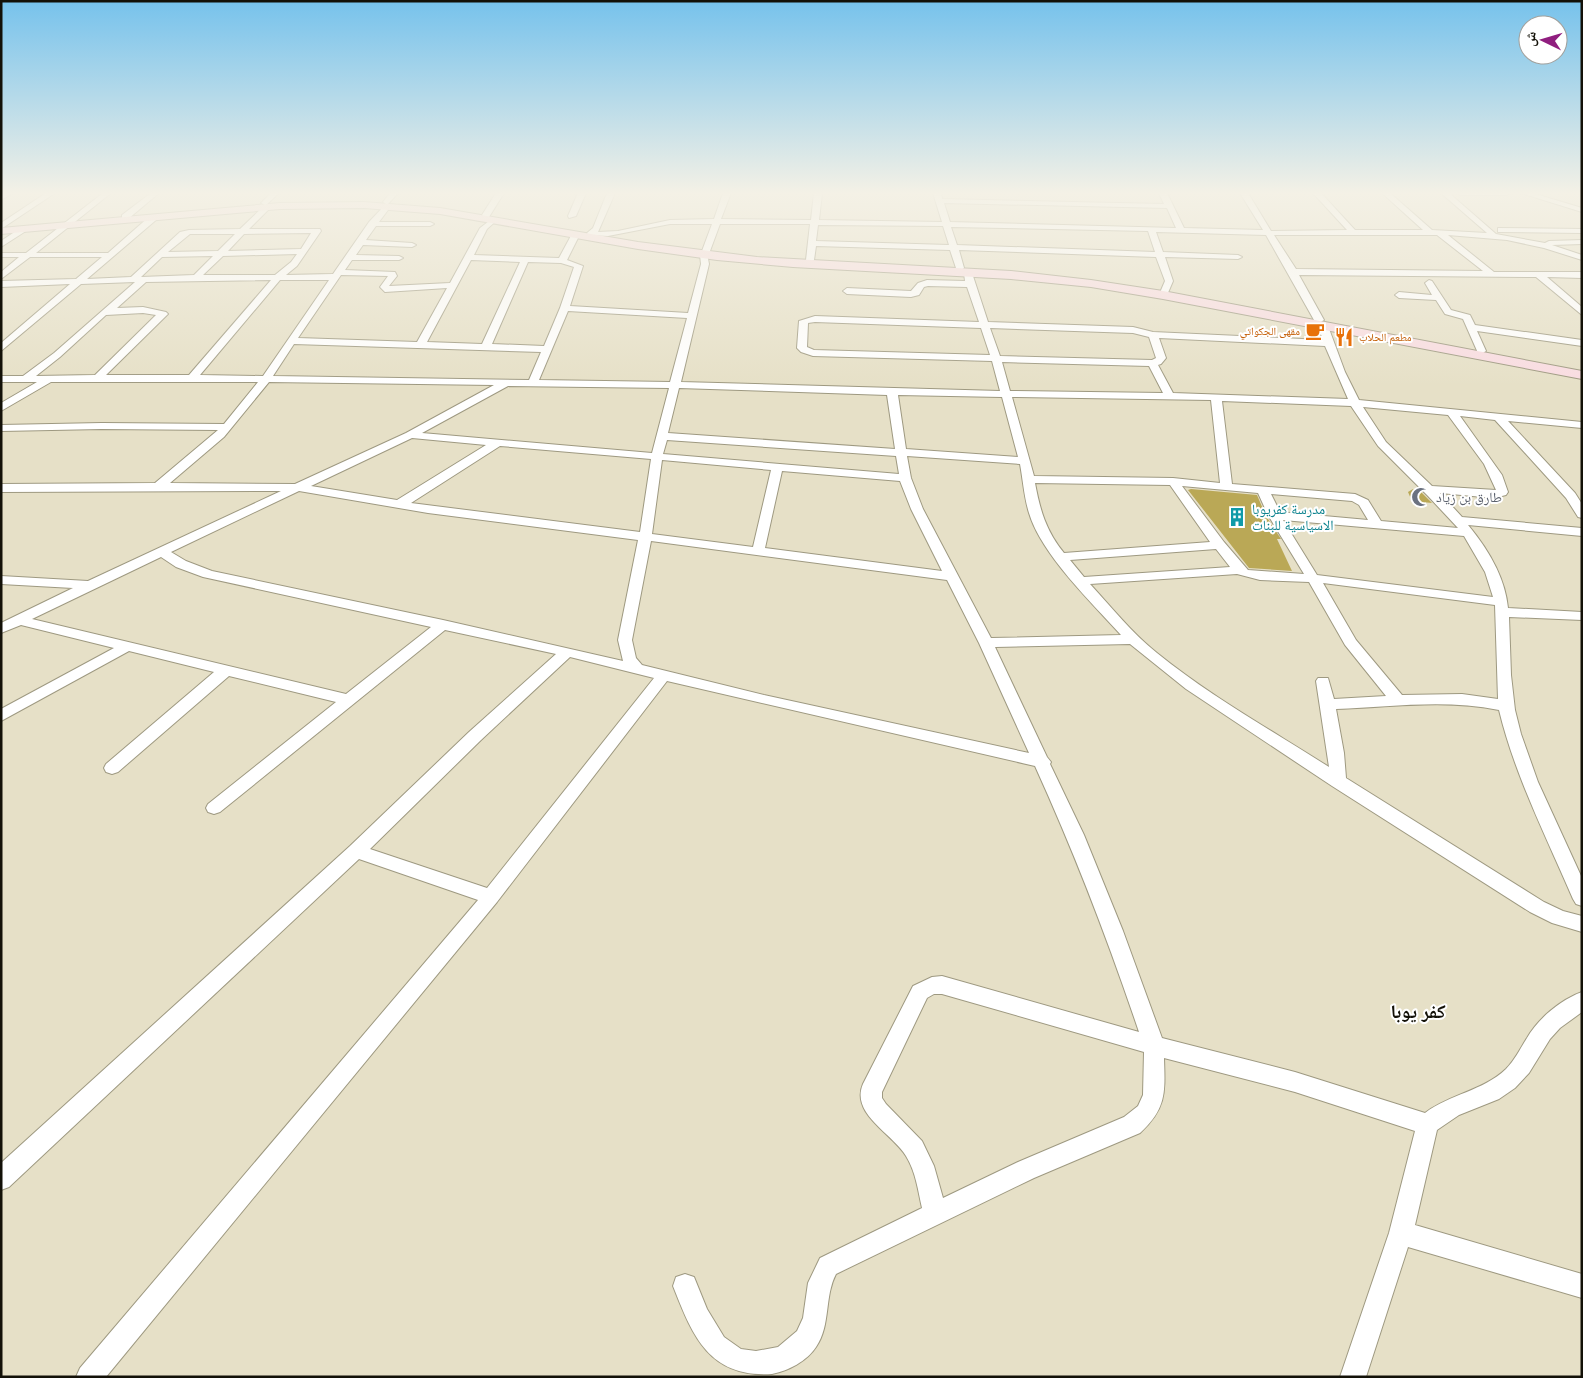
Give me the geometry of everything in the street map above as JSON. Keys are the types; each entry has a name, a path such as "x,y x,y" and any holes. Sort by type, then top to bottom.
{"main road":[{"path":"712,257 810,260 966,275"},
{"path":"726,257 966,275 1049,278 1164,293 1582,375"},
{"path":"1406,339 1582,370"}],"street":[{"path":"1,276 25,257"},
{"path":"1,348 107,257"},
{"path":"133,280 158,257"},
{"path":"196,278 217,257"},
{"path":"192,378 278,277 294,264 298,257"},
{"path":"158,486 227,427 266,379 349,257"},
{"path":"364,257 399,258"},
{"path":"421,344 469,257"},
{"path":"478,257 562,261 575,264 579,269 565,308 532,384"},
{"path":"562,261 564,257"},
{"path":"637,669 629,659 626,640 661,436 705,257"},
{"path":"957,257 966,275 996,358 1025,460 1033,506 1041,529 1080,580 1133,639 1190,685 1338,782 1538,908 1559,918 1582,924"},
{"path":"1162,257 1169,281 1164,293"},
{"path":"1284,257 1321,323 1356,405 1383,444 1468,533 1492,572 1500,594 1502,607 1506,706 1522,763 1581,893"},
{"path":"1471,257 1492,274"},
{"path":"486,347 525,259"},
{"path":"1293,272 1582,275"},
{"path":"1,284 392,274 393,276 384,287 385,289 452,286"},
{"path":"1538,274 1582,312"},
{"path":"847,291 911,294 916,293 921,285 966,275"},
{"path":"25,379 57,355 97,317 108,311 144,279"},
{"path":"1298,282 1549,284"},
{"path":"1429,283 1450,313 1466,317 1481,351"},
{"path":"1399,295 1439,298"},
{"path":"1572,303 1582,304"},
{"path":"565,308 692,316"},
{"path":"98,378 163,314 143,310 108,311"},
{"path":"1152,335 1161,358 1158,362 1152,363 813,353 802,348 804,322 810,319 1133,330 1152,335 1328,343"},
{"path":"1472,327 1582,343"},
{"path":"291,341 547,349"},
{"path":"1152,363 1170,397"},
{"path":"1,380 98,378 266,379 674,385 892,392 1216,397 1282,399 1582,425"},
{"path":"1,408 48,379"},
{"path":"1,629 90,585 410,435 506,384"},
{"path":"685,1286 704,1333 724,1356 743,1364 760,1365 781,1358 798,1349 809,1336 814,1321 820,1281 828,1266 1026,1170 1132,1124 1146,1113 1154,1096 1154,1046 1114,930 1043,762 986,643 917,509 905,478 892,392"},
{"path":"1216,397 1226,486"},
{"path":"1428,489 1494,494 1502,492 1502,487 1496,473 1452,414"},
{"path":"1498,417 1571,496 1582,514"},
{"path":"1,428 102,426 227,427"},
{"path":"410,435 905,478"},
{"path":"661,436 1025,460"},
{"path":"400,504 499,442"},
{"path":"758,552 777,467"},
{"path":"1028,479 1173,482 1355,498 1364,503 1376,524"},
{"path":"1173,482 1239,570"},
{"path":"1,488 158,486 300,488 400,504 629,534 645,538 950,576"},
{"path":"1262,489 1274,514 1350,642 1399,701"},
{"path":"1274,514 1468,533"},
{"path":"1456,520 1582,532"},
{"path":"1062,557 1219,545"},
{"path":"162,552 181,564 208,574 443,624 1043,762"},
{"path":"1080,580 1239,570 1253,575 1313,578 1502,607 1582,616"},
{"path":"1,580 90,585"},
{"path":"19,620 350,700"},
{"path":"214,808 443,624"},
{"path":"986,643 1133,639"},
{"path":"1,716 128,646"},
{"path":"3,1176 356,851 475,736 567,652"},
{"path":"112,768 227,669"},
{"path":"89,1377 491,897 663,676"},
{"path":"1323,681 1338,782"},
{"path":"1327,704 1457,699 1506,706"},
{"path":"356,851 491,897"},
{"path":"934,1213 928,1182 921,1161 910,1142 876,1109 870,1097 871,1091 920,992 926,988 942,985 1154,1046 1295,1082 1428,1124"},
{"path":"1353,1377 1401,1233 1428,1124 1442,1113 1494,1091 1508,1081 1524,1065 1538,1037 1548,1026 1557,1017 1582,1001"},
{"path":"1401,1233 1582,1286"}],"building":[{"name":"طارق بن زياد","path":"1418,489 1432,503 1412,501 1408,492"},
{"name":"مدرسة كفريوبا الاسياسية للبنات","path":"1188,490 1257,495 1266,516 1281,539 1277,539 1292,571 1249,568"}],"place":[{"name":"مقهى الجكواتي","path":"1315,331"},
{"name":"مطعم الحلاب","path":"1344,337"},
{"name":"طارق بن زياد","path":"1421,497"},
{"name":"مدرسة كفريوبا الاسياسية للبنات","path":"1237,517"}],"district":[{"name":"كفر يوبا","path":"1418,1011"}]}
